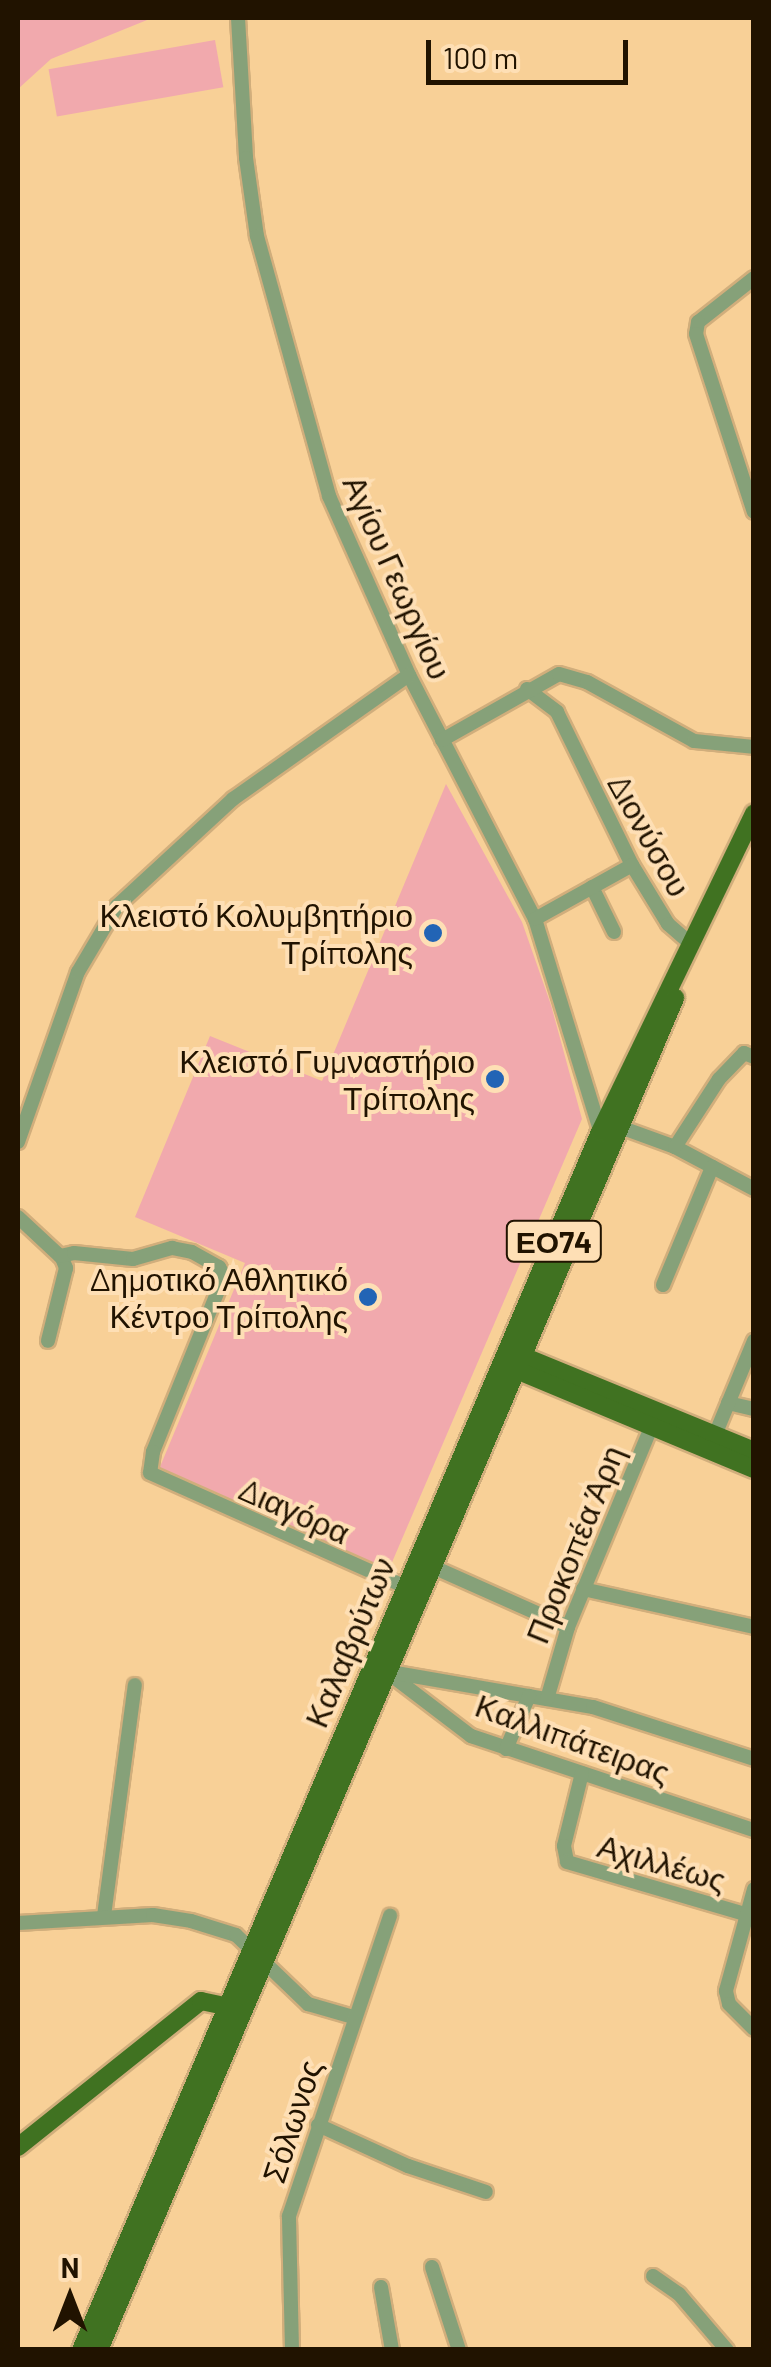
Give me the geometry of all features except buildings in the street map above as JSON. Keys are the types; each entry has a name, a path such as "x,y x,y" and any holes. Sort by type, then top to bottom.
{"main road":[{"name":"Καλαβρύτων","path":"80,2350 258,1954 611,1133 667,986 684,964 754,813"},
{"name":"Καλαβρύτων","path":"412,1590 432,1566 512,1360"},
{"path":"512,1360 655,1418 754,1469"},
{"path":"655,1418 715,1434 754,1451"},
{"path":"18,2146 201,2002 233,2007"},
{"name":"Καλαβρύτων","path":"100,2350 233,2007"}],"street":[{"name":"Αγίου Γεωργίου","path":"238,18 247,171 266,275 334,511 409,675 535,920 611,1133"},
{"path":"754,278 698,322 696,334 754,512"},
{"path":"18,1142 78,972 117,906 233,799 409,675"},
{"path":"442,740 552,675 570,675 694,741 754,747"},
{"name":"Διονύσου","path":"527,688 557,712 632,865 668,924 692,946"},
{"path":"535,920 632,865"},
{"path":"592,887 614,932"},
{"path":"675,1147 707,1093 749,1056"},
{"path":"611,1133 675,1147 754,1188"},
{"path":"663,1285 712,1166"},
{"path":"18,1217 60,1256 66,1275 48,1341"},
{"name":"Διαγόρα","path":"60,1256 74,1253 133,1259 182,1249 210,1260 224,1276 153,1452 150,1473 412,1590"},
{"path":"715,1434 754,1341"},
{"path":"728,1403 754,1409"},
{"name":"Προκοπέα Άρη","path":"546,1699 568,1627 655,1418"},
{"path":"432,1566 568,1627"},
{"path":"583,1589 754,1627"},
{"path":"379,1668 606,1711 754,1758"},
{"name":"Καλλιπάτειρας","path":"379,1668 459,1728 506,1748 754,1830"},
{"path":"104,1916 135,1685"},
{"path":"506,1748 530,1696"},
{"name":"Αχιλλέως","path":"582,1773 564,1858 577,1867 748,1914"},
{"path":"754,1890 726,1994 729,2004 754,2030"},
{"path":"18,1923 104,1916 180,1918 236,1936 308,2004 353,2018"},
{"name":"Σόλωνος","path":"292,2350 287,2226 390,1916"},
{"path":"318,2125 426,2173 486,2192"},
{"path":"432,2267 458,2350"},
{"path":"653,2276 679,2294 727,2350"},
{"path":"382,2287 392,2350"}],"shaded area":[{"path":"18,18 152,18 51,59 18,89"},
{"path":"215,40 223,87 57,117 49,69"},
{"name":"Δημοτικό Αθλητικό Κέντρο Τρίπολης","path":"446,784 522,922 551,1005 582,1119 387,1574 157,1474 245,1263 135,1217 210,1036 322,1081"}],"place":[{"name":"Κλειστό Κολυμβητήριο Τρίπολης","path":"433,933"},
{"name":"Κλειστό Γυμναστήριο Τρίπολης","path":"495,1079"},
{"name":"Δημοτικό Αθλητικό Κέντρο Τρίπολης","path":"368,1297"}]}
